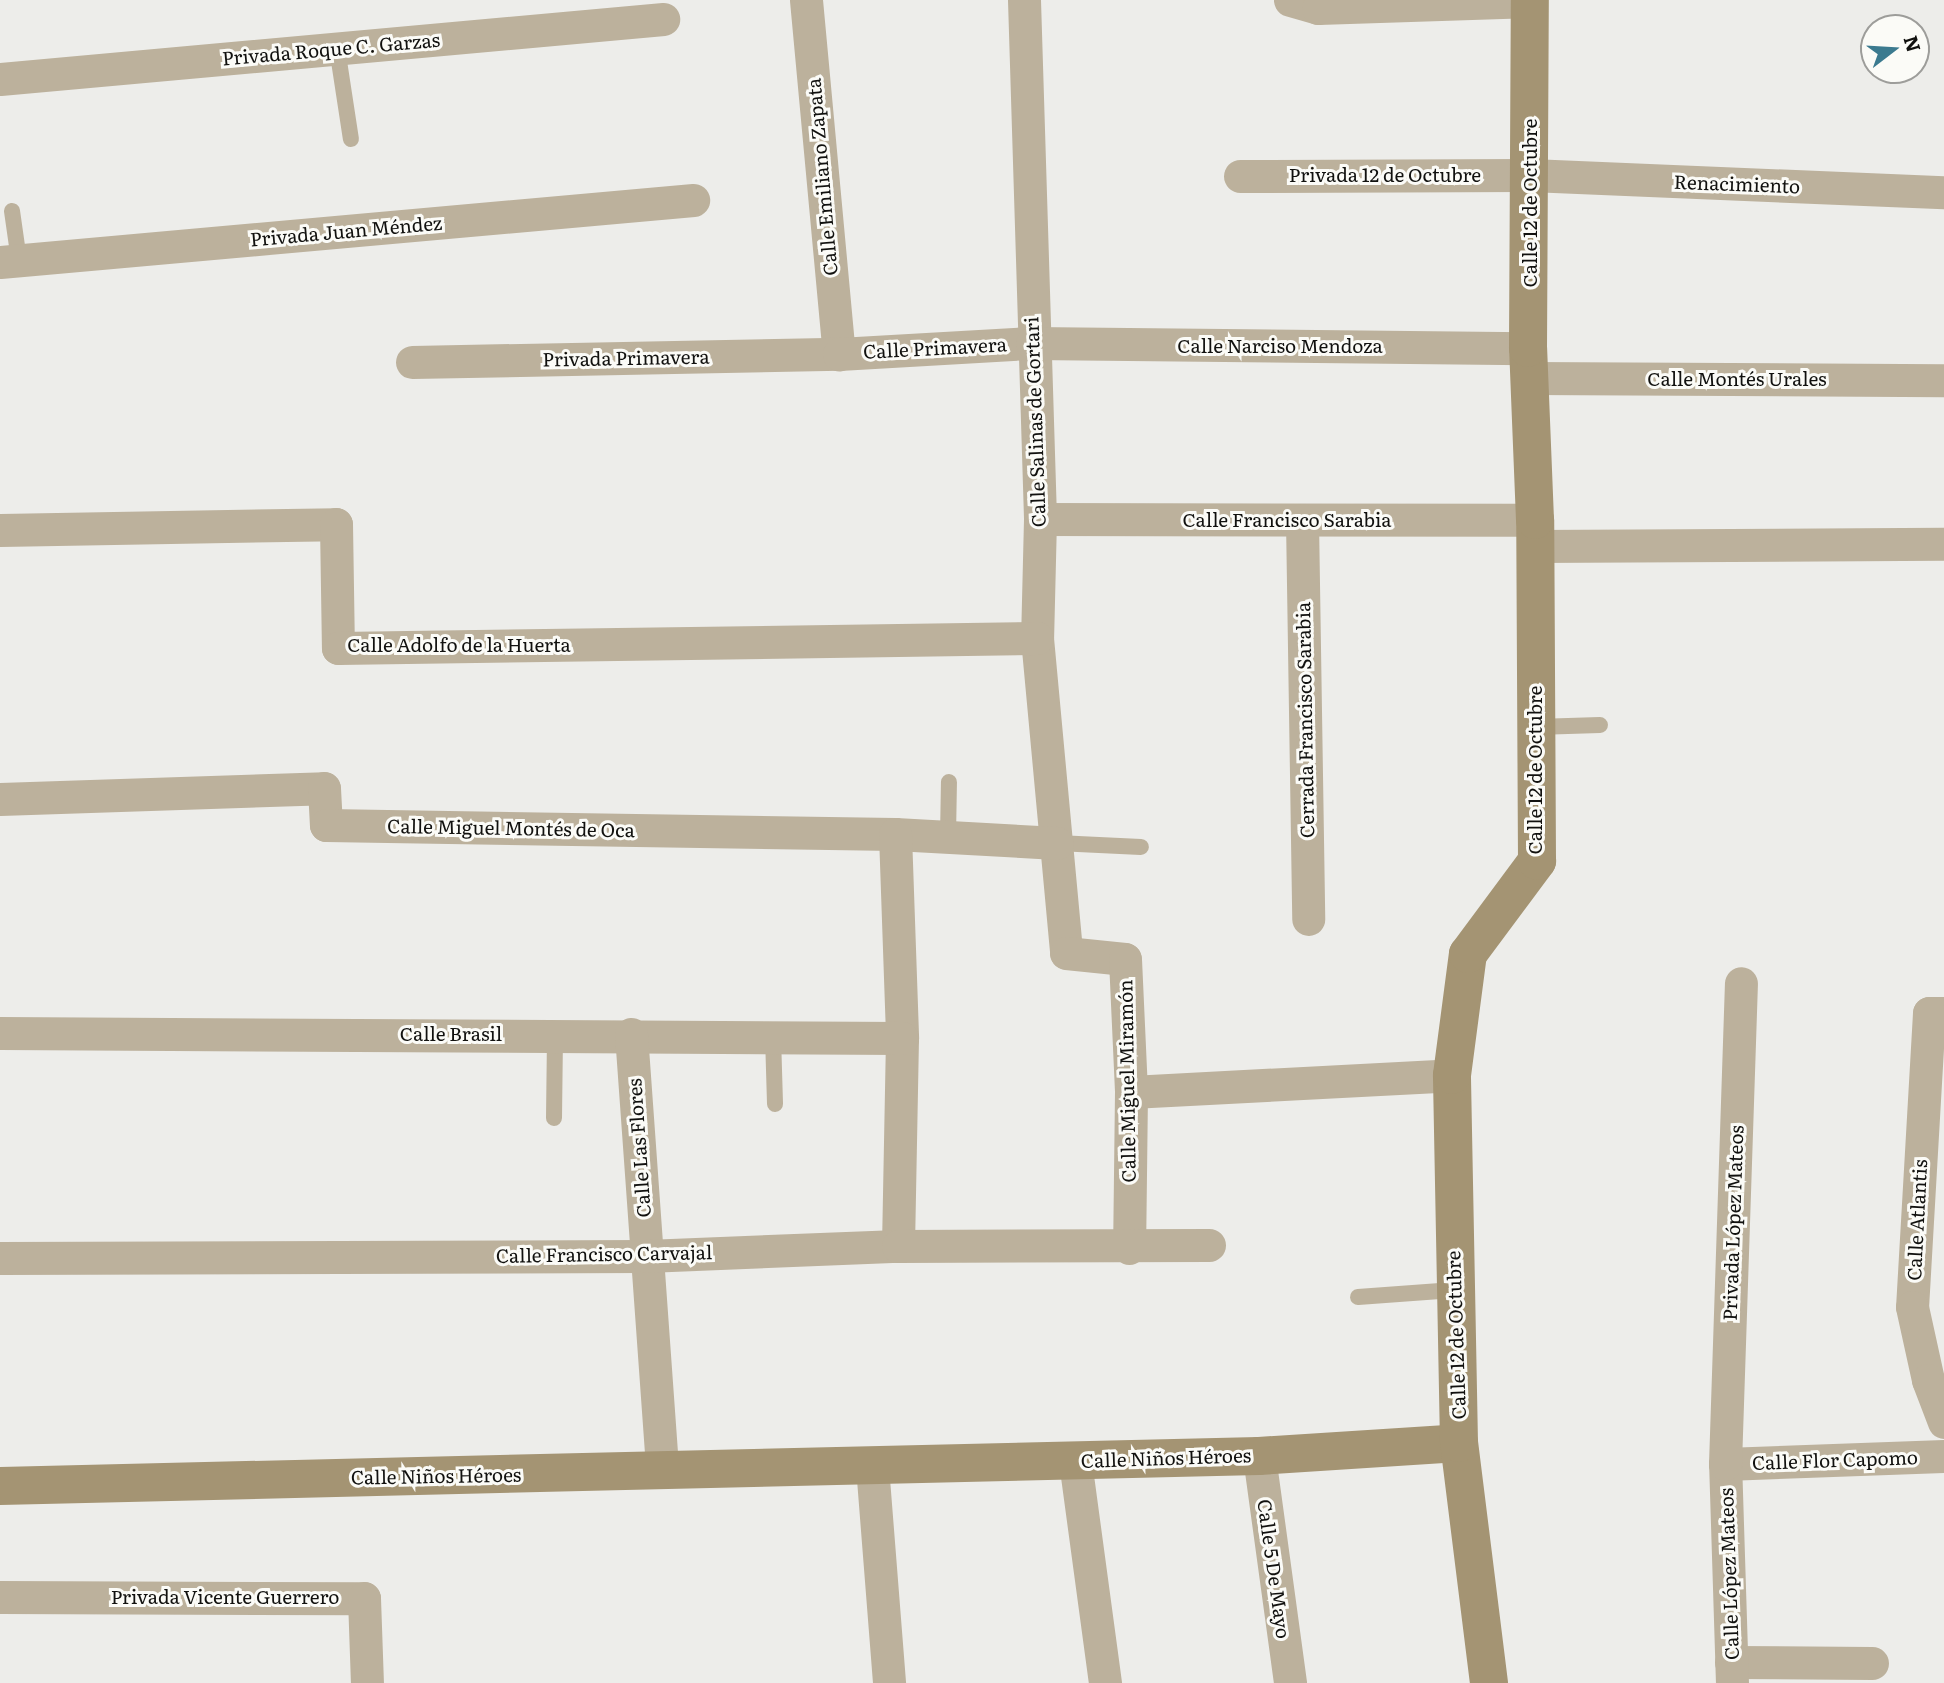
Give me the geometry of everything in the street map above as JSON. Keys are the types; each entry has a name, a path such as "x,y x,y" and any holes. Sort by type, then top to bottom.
{"street":[{"name":"Calle Emiliano Zapata","path":"806,0 839,354"},
{"name":"Calle Salinas de Gortari","path":"1024,0 1032,343 1040,519 1037,638 1056,843"},
{"path":"1290,0 1318,8 1530,0"},
{"name":"Calle 12 de Octubre","path":"1489,1683 1459,1443 1452,1075 1468,954 1537,861 1534,533 1529,363 1530,0"},
{"name":"Privada Roque C. Garzas","path":"0,79 663,19"},
{"name":"Privada 12 de Octubre","path":"1240,176 1531,175"},
{"name":"Renacimiento","path":"1531,175 1944,192"},
{"name":"Privada Juan Méndez","path":"9,261 692,200"},
{"name":"Calle Primavera","path":"839,354 1032,343"},
{"name":"Calle Narciso Mendoza","path":"1032,343 1529,363"},
{"name":"Privada Primavera","path":"412,362 839,354"},
{"name":"Calle Montés Urales","path":"1529,363 1944,380"},
{"name":"Calle Francisco Sarabia","path":"1040,519 1302,520 1534,533 1944,544"},
{"name":"Cerrada Francisco Sarabia","path":"1302,520 1308,919"},
{"name":"Calle Adolfo de la Huerta","path":"0,530 336,524 338,648 1037,638"},
{"name":"Calle Miguel Montés de Oca","path":"0,799 324,788 326,825 895,835 1056,843"},
{"path":"895,835 902,1038 898,1245"},
{"name":"Calle Miguel Miramón","path":"1056,843 1066,953 1125,958 1131,1092 1129,1248"},
{"name":"Privada López Mateos","path":"1725,1464 1741,983"},
{"name":"Calle Atlantis","path":"1936,1013 1912,1307 1928,1380 1944,1422"},
{"name":"Calle Brasil","path":"0,1032 631,1034 902,1038"},
{"name":"Calle Las Flores","path":"631,1034 662,1471"},
{"path":"1131,1092 1452,1075"},
{"name":"Calle Francisco Carvajal","path":"0,1258 646,1256 898,1245 1129,1248 1209,1245"},
{"name":"Calle Niños Héroes","path":"0,1486 1259,1456 1459,1443"},
{"name":"Calle Flor Capomo","path":"1725,1464 1944,1455"},
{"name":"Calle 5 De Mayo","path":"1259,1456 1290,1683"},
{"path":"1075,1461 1105,1683"},
{"name":"Calle López Mateos","path":"1725,1464 1732,1673"},
{"path":"872,1466 890,1683"},
{"name":"Privada Vicente Guerrero","path":"0,1597 365,1598 367,1683"},
{"path":"1732,1673 1872,1663"}],"lane":[{"path":"337,48 351,139"},
{"path":"9,261 12,211"},
{"path":"1536,727 1600,725"},
{"path":"948,837 949,782"},
{"path":"1056,843 1142,847"},
{"path":"554,1118 555,1035"},
{"path":"773,1036 775,1104"},
{"path":"1358,1297 1454,1290"}]}
